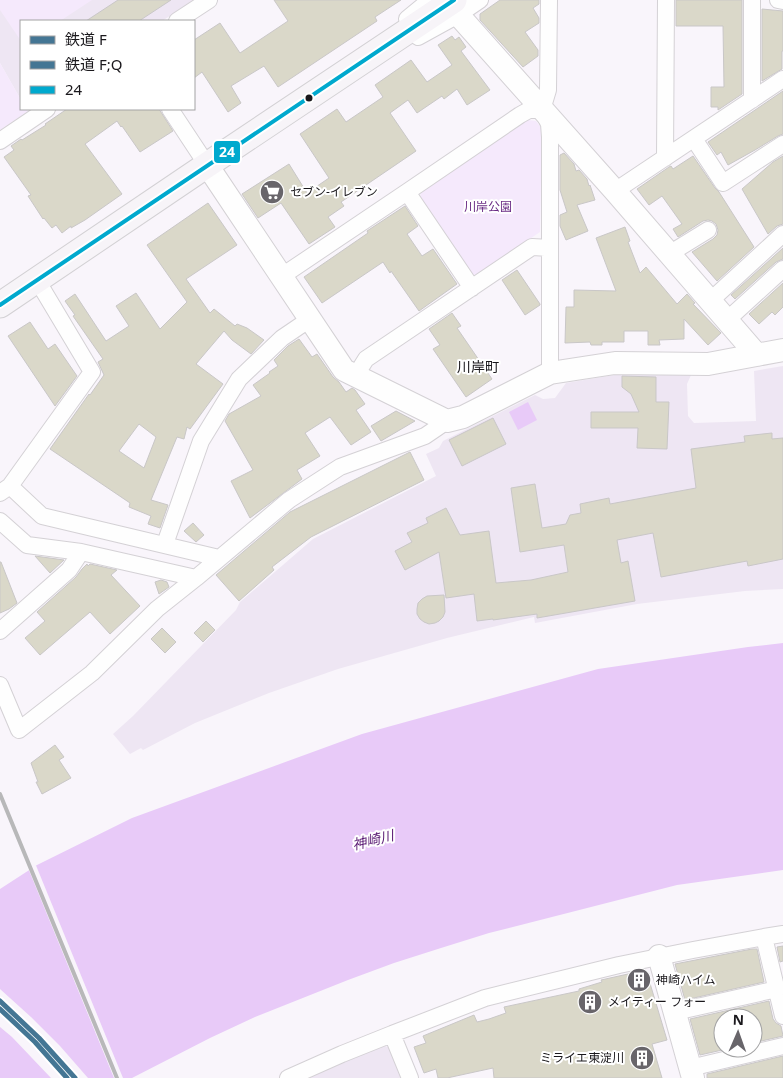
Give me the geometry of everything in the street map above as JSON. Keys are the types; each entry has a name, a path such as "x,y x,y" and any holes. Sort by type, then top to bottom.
{"main road":[{"path":"0,305 447,4"}],"street":[{"path":"179,20 209,0"},
{"path":"447,4 480,0"},
{"path":"549,0 548,90 542,110 549,124 550,137 550,373"},
{"path":"665,158 666,0"},
{"path":"752,0 752,100"},
{"path":"778,0 783,1"},
{"path":"447,4 615,191 757,355"},
{"path":"615,191 783,80"},
{"path":"0,141 46,110"},
{"path":"171,110 344,370 447,421"},
{"path":"282,276 520,115 529,110 542,110"},
{"path":"694,139 723,183 783,144"},
{"path":"407,192 472,288"},
{"path":"669,254 708,230"},
{"path":"710,301 783,234"},
{"path":"356,375 366,359 532,247 550,248"},
{"path":"727,320 783,269"},
{"path":"37,280 92,372 5,489 42,516 219,558"},
{"path":"165,544 201,441 239,379 282,338 310,319"},
{"path":"757,355 783,339"},
{"path":"0,685 19,730 92,673 157,609 289,500 340,467 425,436 447,421 463,417 550,373 615,364 708,364 783,350"},
{"path":"0,521 27,545 81,552 196,578"},
{"path":"0,631 70,570 81,552"},
{"path":"288,1078 342,1054 484,998 659,956 783,934"},
{"path":"764,937 783,1016"},
{"path":"659,956 692,1073 783,1046"},
{"path":"675,1012 777,989"},
{"path":"392,1034 410,1078"}],"shaded area":[{"path":"0,0 194,0 164,20 20,20 20,98 0,63"},
{"path":"783,366 783,589 745,591 637,604 535,623 534,617 447,638 338,669 269,693 195,723 143,750 141,748 130,754 113,734 133,716 236,610 240,602 313,539 436,476 426,454 439,448 443,441 535,395 543,399 555,398 566,383 614,375 691,375 687,384 688,416 694,423 756,421 754,371"},
{"path":"382,1044 391,1049 403,1078 304,1078"}],"green space":[{"path":"0,0 92,0 62,20 20,20 20,40 0,10"},
{"path":"0,63 20,98 20,110 28,111 0,130"},
{"name":"川岸公園","path":"528,120 536,121 542,129 540,232 477,275 468,274 419,201 421,192"}],"water":[{"path":"528,402 537,420 518,430 509,412"},
{"name":"神崎川","path":"783,643 783,870 677,885 489,933 394,963 255,1017 132,1078 0,1078 0,889 37,865 132,818 362,734 598,669"}],"pier":[{"path":"35,863 123,1078 114,1078 28,868"},
{"path":"0,989 60,1046 88,1078 51,1078 0,1027"}],"building":[{"path":"118,0 171,0 141,20 88,20"},
{"path":"274,0 401,0 375,17 377,21 278,87 264,66 231,86 241,103 228,112 202,72 195,77 195,39 220,23 240,53 288,21"},
{"path":"500,0 539,0 539,4 533,8 539,18 539,23 525,32 538,50 538,56 523,67 480,20 480,14"},
{"path":"676,0 742,0 742,94 718,110 718,107 711,107 711,87 724,87 723,26 676,26"},
{"path":"762,9 783,11 783,51 782,69 762,81"},
{"path":"452,36 455,40 459,37 466,47 461,51 490,90 467,105 457,89 444,99 442,96 417,113 408,100 390,113 416,151 341,202 344,206 328,217 335,227 309,244 281,203 258,218 242,194 289,164 307,193 329,178 300,134 337,109 346,122 383,97 375,85 411,60 427,82 452,65 438,45"},
{"path":"783,91 783,134 728,165 721,152 717,155 708,142"},
{"path":"66,110 160,110 173,131 140,152 117,121 85,144 122,194 85,220 71,228 71,226 62,233 56,225 52,228 43,219 28,196 31,195 4,157 14,150 11,146"},
{"path":"564,153 574,164 576,171 579,170 587,179 595,200 577,205 588,231 566,240 560,226 560,215 567,212 560,190 560,155"},
{"path":"693,156 719,192 754,247 717,281 692,252 717,235 716,224 708,220 703,221 678,237 673,229 682,224 662,196 649,205 637,189 669,167 671,166 673,169"},
{"path":"783,156 783,224 777,226 768,234 742,189 773,162"},
{"path":"208,203 237,245 186,279 210,313 214,309 235,326 237,324 247,328 264,340 251,354 232,340 224,331 196,364 223,384 190,429 187,427 184,439 177,437 151,500 168,505 160,528 148,524 151,516 129,507 130,503 50,449 104,375 98,362 103,359 73,316 75,315 65,301 75,294 106,341 129,326 116,306 136,293 160,329 187,302 147,245","holes":["139,424 156,437 144,468 119,451"]},
{"path":"405,206 418,226 407,234 422,256 433,249 457,284 419,311 383,262 322,303 304,277"},
{"path":"625,227 630,241 628,242 640,273 646,267 677,304 687,294 695,303 693,304 721,333 708,345 684,319 684,339 659,340 660,345 648,345 648,331 624,331 624,342 602,342 602,345 591,345 590,342 565,343 566,307 574,307 574,290 616,291 596,238"},
{"path":"783,248 783,259 776,262 735,299 731,295"},
{"path":"517,270 540,304 525,315 502,280"},
{"path":"783,283 783,307 775,315 772,312 759,324 749,314"},
{"path":"452,313 461,326 457,328 492,379 466,397 433,349 440,345 429,329"},
{"path":"30,322 48,349 55,344 77,376 55,406 8,336"},
{"path":"299,339 312,357 317,354 346,392 352,388 355,390 365,404 356,410 371,432 351,445 330,417 305,433 320,456 297,470 302,479 250,518 231,481 253,470 225,421 229,414 261,396 253,385 278,366 274,360 288,346"},
{"path":"622,376 656,377 656,402 669,402 667,449 637,448 638,428 591,428 591,412 639,412 631,394 622,387"},
{"path":"396,411 415,421 381,441 371,426"},
{"path":"493,418 506,444 462,466 449,440"},
{"path":"772,433 772,439 783,438 783,559 748,566 747,561 661,577 653,533 617,540 621,563 628,561 635,601 537,618 537,614 477,621 474,594 446,598 439,552 405,570 395,551 412,542 407,533 428,523 426,518 446,508 460,535 489,531 496,583 531,580 568,572 564,545 520,552 511,488 535,484 542,528 566,524 570,515 581,513 580,504 609,498 610,504 696,488 691,449 745,442 744,436"},
{"path":"410,452 424,480 311,537 272,567 274,570 239,601 216,575 290,512"},
{"path":"193,523 204,535 196,542 184,531"},
{"path":"35,556 64,560 50,573"},
{"path":"0,562 17,603 0,613"},
{"path":"87,564 88,566 90,564 117,570 111,575 140,606 110,634 90,612 40,655 25,638 45,621 37,612 76,577"},
{"path":"161,580 167,582 169,587 159,594 155,582"},
{"path":"444,595 445,612 439,621 429,624 420,619 417,609 418,603 422,599 427,596"},
{"path":"206,621 215,630 203,642 194,633"},
{"path":"162,628 176,642 165,653 151,639"},
{"path":"55,745 64,757 59,760 71,778 42,794 36,782 38,782 31,763"},
{"path":"783,946 783,961 780,962 777,947"},
{"path":"757,949 764,982 685,1000 675,964"},
{"path":"646,970 667,1040 652,1044 662,1078 494,1078 493,1068 447,1078 438,1078 436,1069 424,1073 414,1047 426,1043 423,1036 474,1015 477,1022 489,1019 506,1013 504,1007 579,991 579,989 602,982 601,980"},
{"path":"769,1001 773,1019 781,1026 783,1036 763,1041 763,1008 738,1008"},
{"path":"713,1014 713,1052 700,1055 690,1019"},
{"path":"783,1056 783,1078 707,1078 707,1074"}],"railway":[{"path":"0,794 117,1078"}],"rail line":[{"name":"F","path":"0,1001 39,1038 75,1078"},
{"name":"F;Q","path":"0,1009 35,1042 67,1078"}],"transit line":[{"name":"24","path":"0,305 454,0"}],"place":[{"name":"セブン-イレブン","path":"272,192"},
{"name":"神崎ハイム","path":"639,980"},
{"name":"メイティー フォー","path":"590,1002"},
{"name":"ミライエ東淀川","path":"642,1058"}],"district":[{"name":"川岸町","path":"478,367"}]}
